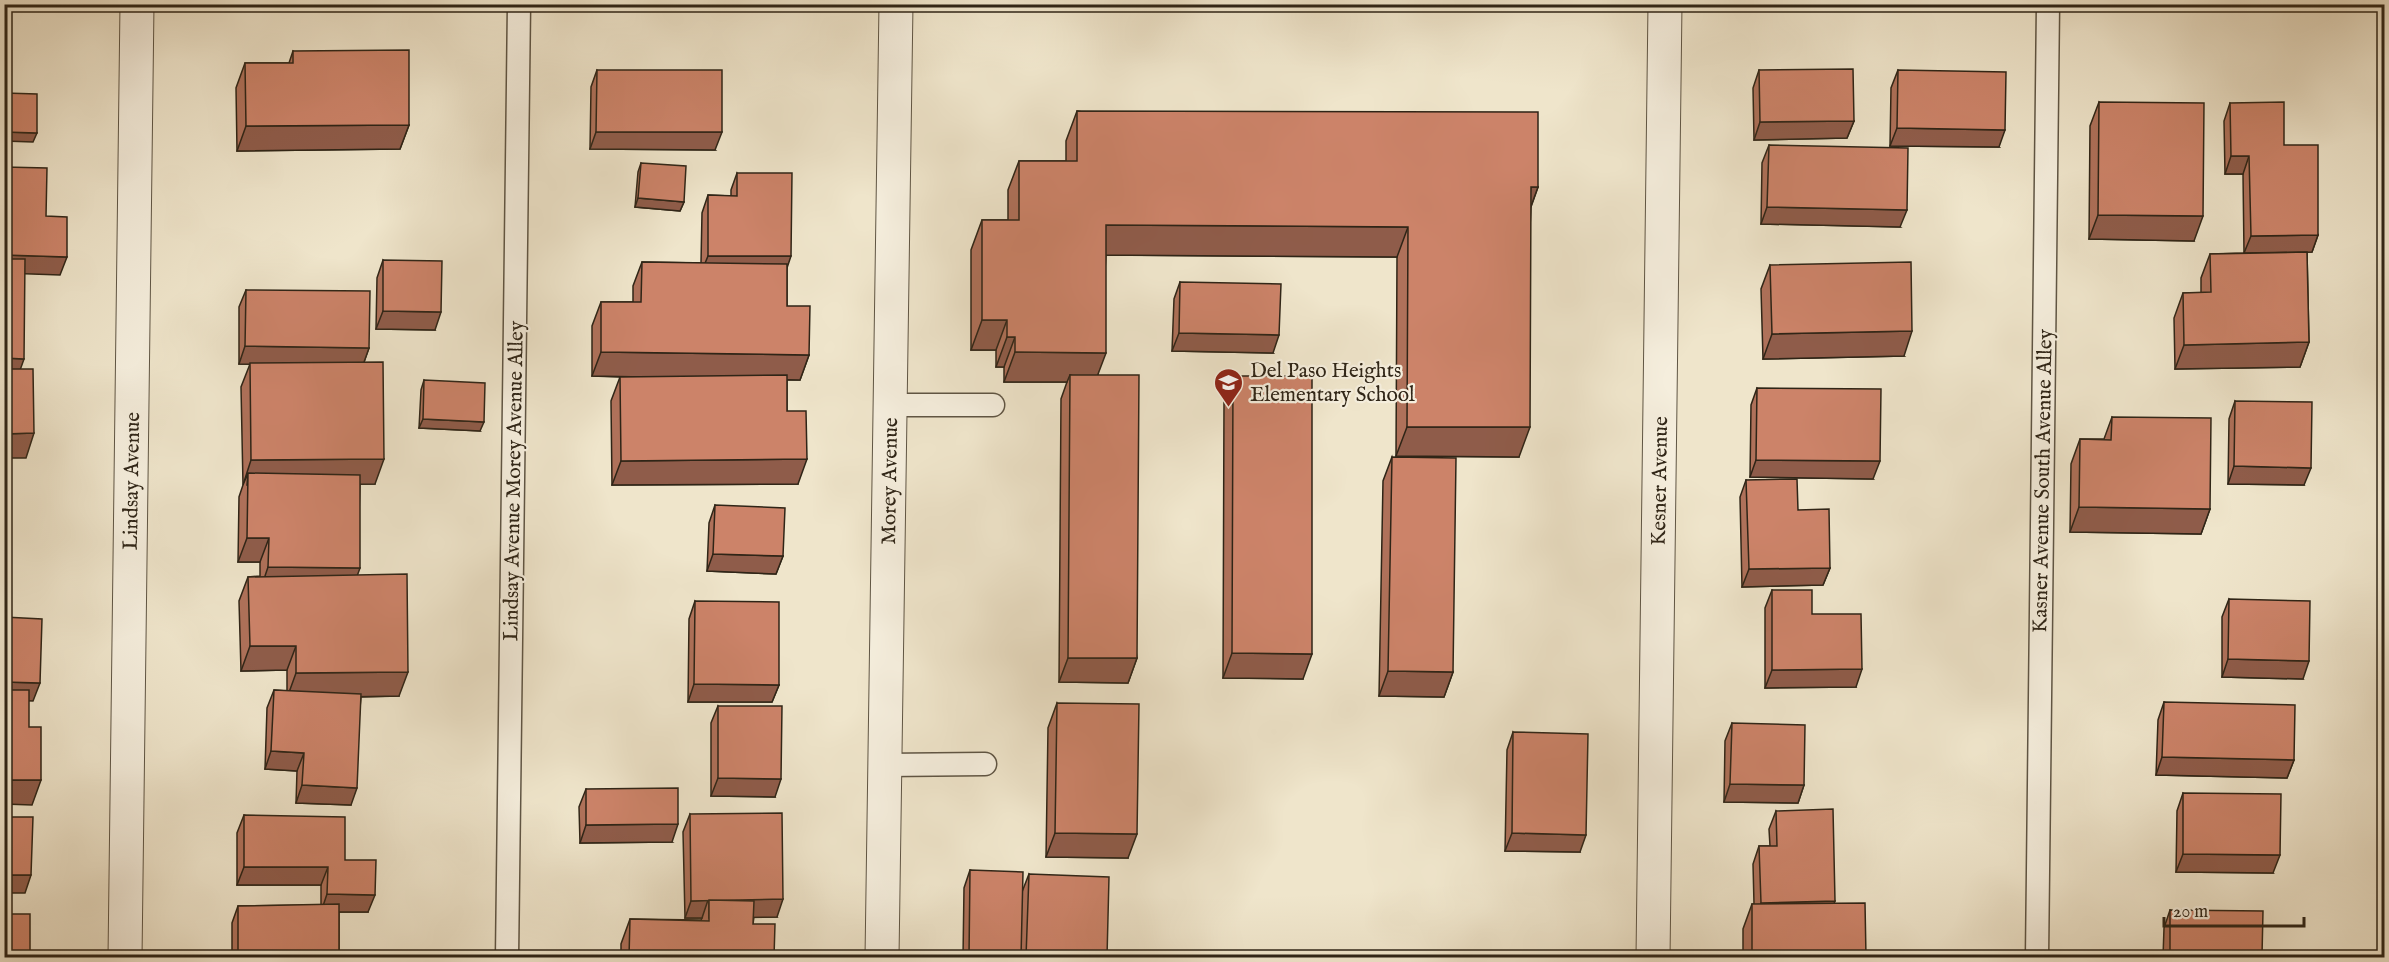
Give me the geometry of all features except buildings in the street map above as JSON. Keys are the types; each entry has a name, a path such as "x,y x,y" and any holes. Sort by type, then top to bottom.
{"street":[{"name":"Lindsay Avenue","path":"125,957 137,4"},
{"name":"Morey Avenue","path":"882,957 896,4"},
{"name":"Kesner Avenue","path":"1653,957 1665,4"}],"lane":[{"name":"Lindsay Avenue Morey Avenue Alley","path":"507,957 519,4"},
{"name":"Kasner Avenue South Avenue Alley","path":"2037,957 2048,4"},
{"path":"890,405 993,405"},
{"path":"885,765 985,764"}],"place":[{"name":"Del Paso Heights Elementary School","path":"1229,408"}]}
